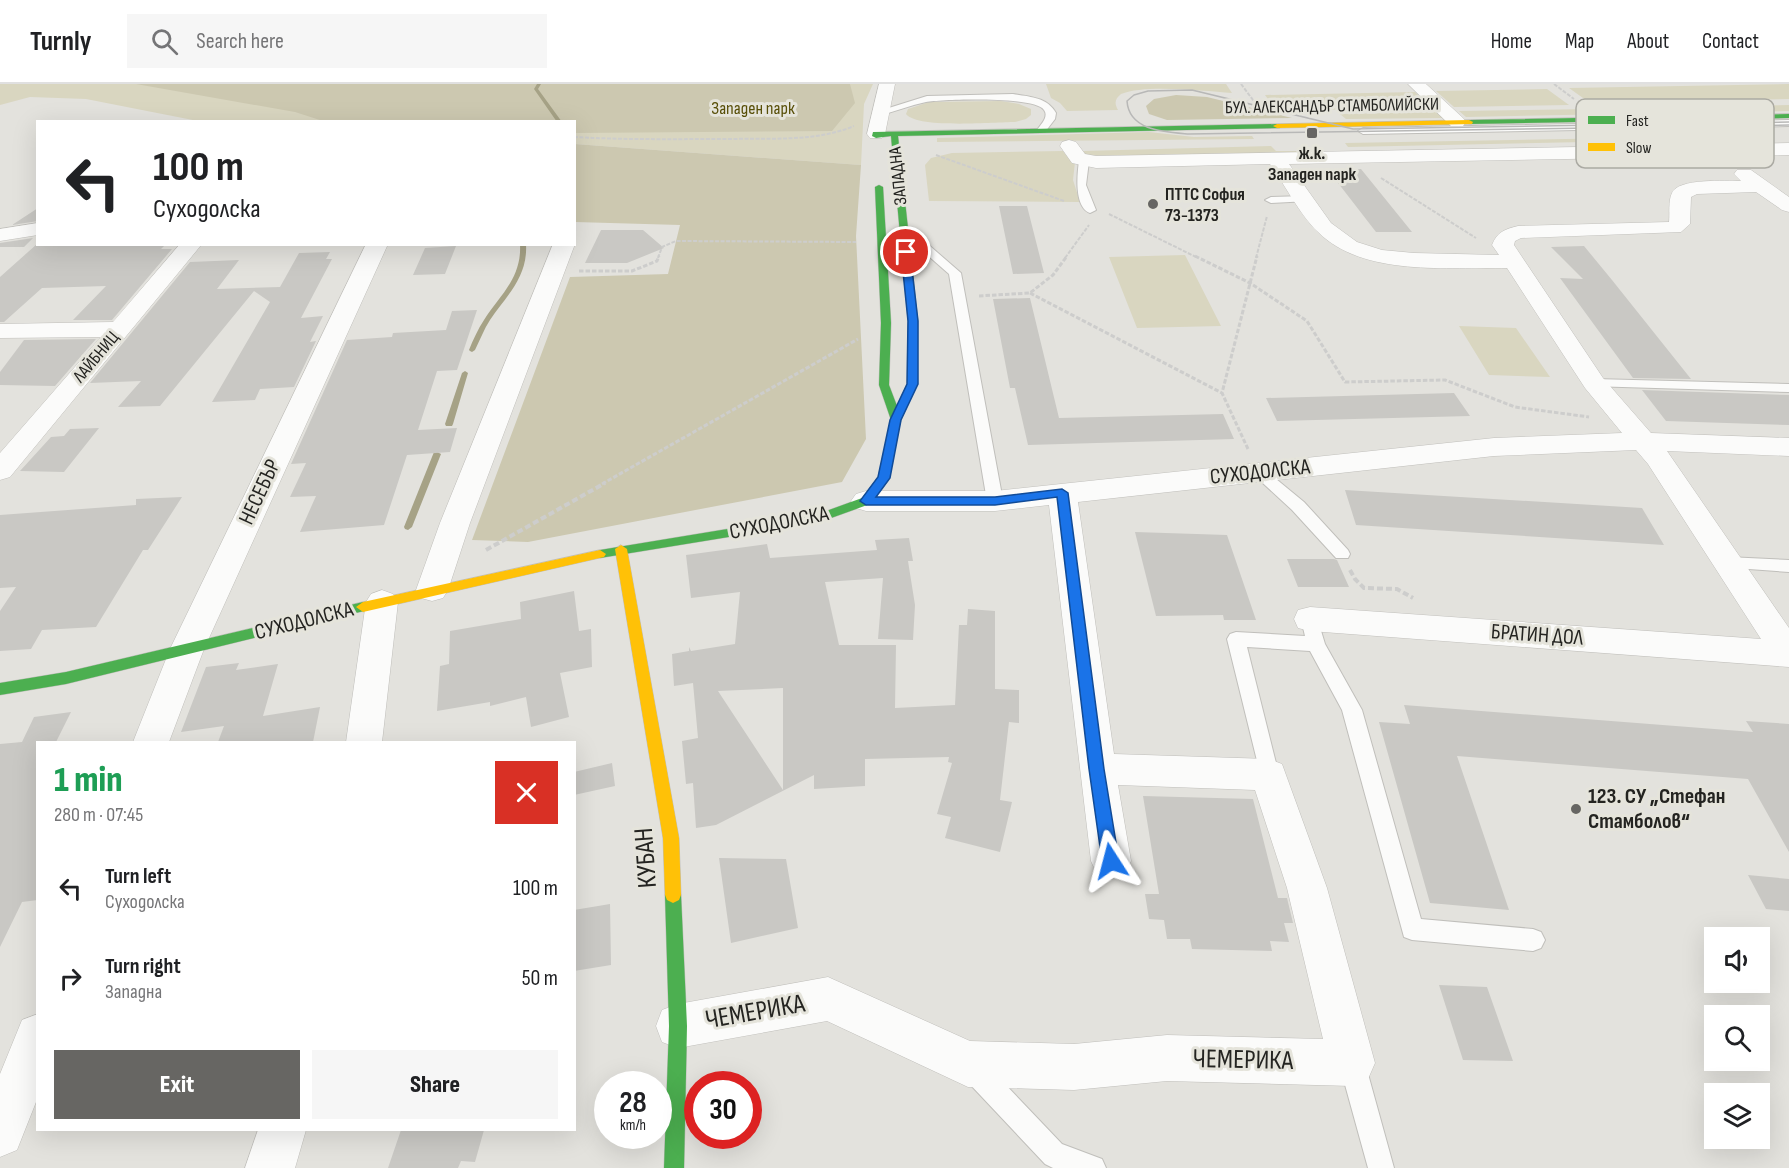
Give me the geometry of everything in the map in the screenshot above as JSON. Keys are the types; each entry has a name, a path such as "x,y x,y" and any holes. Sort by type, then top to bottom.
{"street":[{"name":"ЗАПАДНА","path":"866,501 884,478 896,420 912,384 913,321 903,229 890,143 881,112 887,84"},
{"path":"1416,84 1456,122"},
{"name":"БУЛ. АЛЕКСАНДЪР СТАМБОЛИЙСКИ","path":"1774,116 1789,116"},
{"name":"БУЛ. АЛЕКСАНДЪР СТАМБОЛИЙСКИ","path":"890,143 1042,130 1576,120"},
{"name":"БУЛ. АЛЕКСАНДЪР СТАМБОЛИЙСКИ","path":"1774,130 1789,130"},
{"name":"БУЛ. АЛЕКСАНДЪР СТАМБОЛИЙСКИ","path":"1358,135 1576,133"},
{"path":"1063,146 1074,155 1088,153 1276,159 1576,154"},
{"path":"1774,149 1789,149"},
{"path":"1276,159 1324,227 1349,247 1381,256 1414,260 1514,262"},
{"path":"1736,168 1779,197"},
{"name":"ЗАПАДНА","path":"878,173 886,323 884,385 896,420"},
{"path":"1779,197 1693,188 1681,194 1680,224 1674,228 1518,232 1506,237 1503,245 1594,382 1658,458 1789,654"},
{"path":"0,235 36,230"},
{"name":"ЛАЙБНИЦ","path":"3,464 190,246"},
{"name":"НЕСЕБЪР","path":"151,741 187,649 376,246"},
{"path":"432,590 455,523 563,246"},
{"path":"0,331 120,329"},
{"name":"СУХОДОЛСКА","path":"0,689 66,678 432,590 621,549 820,518 866,501 995,501 1494,447 1642,441 1789,447"},
{"path":"1062,493 1096,769 1111,861"},
{"name":"КУБАН","path":"621,549 671,838 678,1026 674,1168"},
{"path":"364,741 382,602"},
{"name":"БРАТИН ДОЛ","path":"1313,632 1454,629 1789,654"},
{"path":"1096,769 1269,775 1307,888 1352,1063"},
{"name":"ЧЕМЕРИКА","path":"678,1026 828,999 968,1064 1074,1067 1167,1058 1352,1063"},
{"path":"0,1133 36,1041"},
{"path":"270,1168 282,1131"}],"lane":[{"path":"881,112 927,99 1013,97 1034,100 1047,106 1051,113 1042,130"},
{"path":"1774,123 1789,123"},
{"path":"1358,135 1576,129"},
{"path":"1088,153 1081,185 1090,210"},
{"path":"1271,200 1305,199"},
{"path":"903,229 955,273 995,501"},
{"path":"1594,382 1789,388"},
{"path":"1258,472 1298,506 1342,554"},
{"path":"1727,562 1789,567"},
{"path":"1269,775 1236,639 1313,632 1352,710 1412,929 1533,940"},
{"path":"1352,1063 1381,1168"},
{"path":"968,1064 1054,1155 1093,1168"}],"path":[{"path":"1241,84 1253,100"},
{"path":"1554,84 1576,100"},
{"path":"576,137 629,140 808,138 839,132 856,125"},
{"path":"932,154 1090,210 1116,215 1250,283 1306,321 1345,382 1445,380 1515,407 1590,417"},
{"path":"1347,158 1514,262"},
{"path":"1222,393 1271,200"},
{"path":"1030,293 1053,275 1090,224 1090,210"},
{"path":"554,271 632,271 657,261 662,247 676,242 881,242"},
{"path":"960,301 989,294 1030,293 1222,393 1258,472"},
{"path":"480,555 499,541 706,427 886,323"},
{"path":"1342,554 1355,581 1361,588 1398,589 1434,610 1454,629"}],"green space":[{"name":"Западен парк","path":"0,84 873,84 864,104 861,165 576,144 576,120 193,120 86,99 30,97 0,105"},
{"name":"Западен парк","path":"136,84 850,84 855,103 832,131 576,133 576,120 320,120 295,112"},
{"path":"1046,84 1226,84 1232,93 1145,89 1121,94 1116,101 1118,110 1067,111 1051,98"},
{"path":"1789,84 1789,99 1584,99 1569,88"},
{"path":"1547,89 1569,105 1454,107 1436,91"},
{"path":"1415,92 1432,108 1310,110 1270,102 1265,95"},
{"path":"1176,95 1207,97 1292,118 1167,120 1149,114 1146,106 1154,99"},
{"path":"1001,101 1031,109 1031,115 1015,122 957,124 925,122 913,119 906,114 908,109 929,102"},
{"path":"1774,105 1789,105 1789,111 1774,111"},
{"path":"1576,109 1576,115 1466,117 1459,111"},
{"path":"1436,112 1443,118 1346,119 1340,114"},
{"path":"1149,132 1194,137 1252,136 1254,139 937,142 937,138"},
{"path":"1576,139 1576,142 1348,147 1345,143"},
{"path":"576,144 861,165 856,236 866,439 842,482 528,542 472,540 570,277 668,274 680,225 576,222"},
{"path":"1271,146 1276,151 1302,151 1304,154 1105,156 1085,155 1083,151"},
{"path":"1063,151 1069,159 1075,162 1073,180 1080,202 929,201 925,165 931,158 952,153"},
{"path":"1185,255 1221,326 1137,328 1109,257"},
{"path":"1459,326 1516,328 1550,377 1489,375"}],"building":[{"path":"1361,169 1412,232 1376,232 1328,170"},
{"path":"999,206 1027,206 1044,273 1013,274"},
{"path":"36,209 36,221 12,225"},
{"path":"601,230 643,230 664,248 627,263 585,263"},
{"path":"33,238 24,247 0,247 0,243"},
{"path":"36,245 164,246 161,249 172,249 112,320 73,320 106,286 42,288 4,322 0,322 0,277"},
{"path":"456,246 445,274 413,275 425,248"},
{"path":"1584,246 1691,379 1633,378 1560,278 1583,279 1551,247"},
{"path":"330,252 326,259 332,259 301,318 323,316 310,342 316,341 294,387 260,389 255,400 212,402 270,302 254,291 160,406 118,407 141,381 90,383 190,262 239,260 217,289 280,287 299,253"},
{"path":"1030,298 1059,418 1223,414 1234,439 1028,445 1015,388 1010,388 993,299"},
{"path":"477,310 457,370 437,371 418,430 457,428 450,452 407,455 384,525 300,532 316,496 290,497 306,463 291,464 347,340 392,337 393,333 446,330 452,311"},
{"path":"96,339 55,386 0,385 0,372 24,340"},
{"path":"1642,390 1789,395 1789,425 1666,421"},
{"path":"1454,393 1470,416 1277,421 1266,398"},
{"path":"99,428 64,472 20,471 51,437 64,436 70,429"},
{"path":"1345,490 1642,508 1664,545 1356,525"},
{"path":"182,497 148,550 143,550 96,627 42,630 31,649 0,651 0,611 16,587 0,588 0,515 136,505 136,499"},
{"path":"1135,532 1227,535 1256,620 1224,620 1223,615 1156,616"},
{"path":"909,538 913,561 908,561 915,605 913,640 878,639 883,578 825,582 839,645 896,645 895,708 955,705 959,625 967,625 968,609 995,611 995,689 1019,690 1019,723 1009,722 1000,800 1012,802 1000,852 945,838 951,817 937,814 952,763 948,762 949,757 865,759 865,786 814,789 814,775 716,825 696,828 693,783 686,784 682,741 698,738 693,683 674,686 672,654 689,651 689,647 691,651 735,644 740,592 691,598 686,555 767,544 770,558 877,550 875,540","holes":["783,688 783,790 718,691"]},
{"path":"1287,559 1337,560 1349,587 1298,587"},
{"path":"574,591 579,631 591,629 592,667 560,673 569,717 531,727 526,697 490,706 490,702 437,711 440,666 449,664 450,631 521,619 520,602"},
{"path":"239,663 236,670 278,664 263,716 320,707 313,741 218,741 224,726 181,732 206,667"},
{"path":"1404,705 1753,732 1746,721 1789,724 1789,852 1748,779 1457,756 1509,910 1430,903 1379,722 1410,724"},
{"path":"71,712 56,741 36,741 36,900 22,902 0,947 0,744 22,742 34,717"},
{"path":"612,763 615,786 576,795 576,772"},
{"path":"1143,796 1253,799 1278,898 1287,898 1293,923 1284,923 1289,942 1270,941 1272,951 1192,949 1190,939 1167,939 1164,920 1149,919 1145,894 1159,894"},
{"path":"719,858 786,859 798,928 731,943"},
{"path":"1748,875 1789,879 1789,911 1766,909"},
{"path":"610,904 611,965 576,971 576,910"},
{"path":"1439,985 1487,987 1513,1061 1463,1060"},
{"path":"401,1131 484,1131 475,1162 461,1161 458,1168 388,1168"}],"waterway":[{"path":"539,84 536,89 559,120"},
{"path":"472,350 485,323 518,275 524,255 523,246"},
{"path":"449,424 465,373"},
{"path":"408,527 437,454"}],"tram line":[{"path":"1576,125 1353,129 1192,90 1148,91 1134,95 1127,101 1129,111 1141,124 1159,131 1189,134 1576,128"},
{"path":"1774,122 1789,122"},
{"path":"1774,125 1789,125"}],"traffic: fast":[{"path":"1774,116 1789,116"},
{"path":"1469,122 1576,120"},
{"path":"876,136 876,134 1277,126"},
{"path":"600,554 820,518 866,501 884,478 896,420 912,384 913,321 894,133"},
{"path":"879,187 886,323 884,385 896,420"},
{"path":"0,689 66,678 363,607"},
{"path":"673,895 678,1026 674,1168"}],"traffic: slow":[{"path":"1277,126 1469,122"},
{"path":"621,549 671,838 673,895"},
{"path":"363,607 600,554"}],"place":[{"name":"ж.к. Западен парк","path":"1312,133"},
{"name":"ПТТС София 73-1373","path":"1153,204"},
{"name":"123. СУ „Стефан Стамболов“","path":"1576,809"}],"route":[{"path":"906,252 913,321 912,384 896,420 884,478 866,501 995,501 1062,493 1096,769 1111,861"}]}
